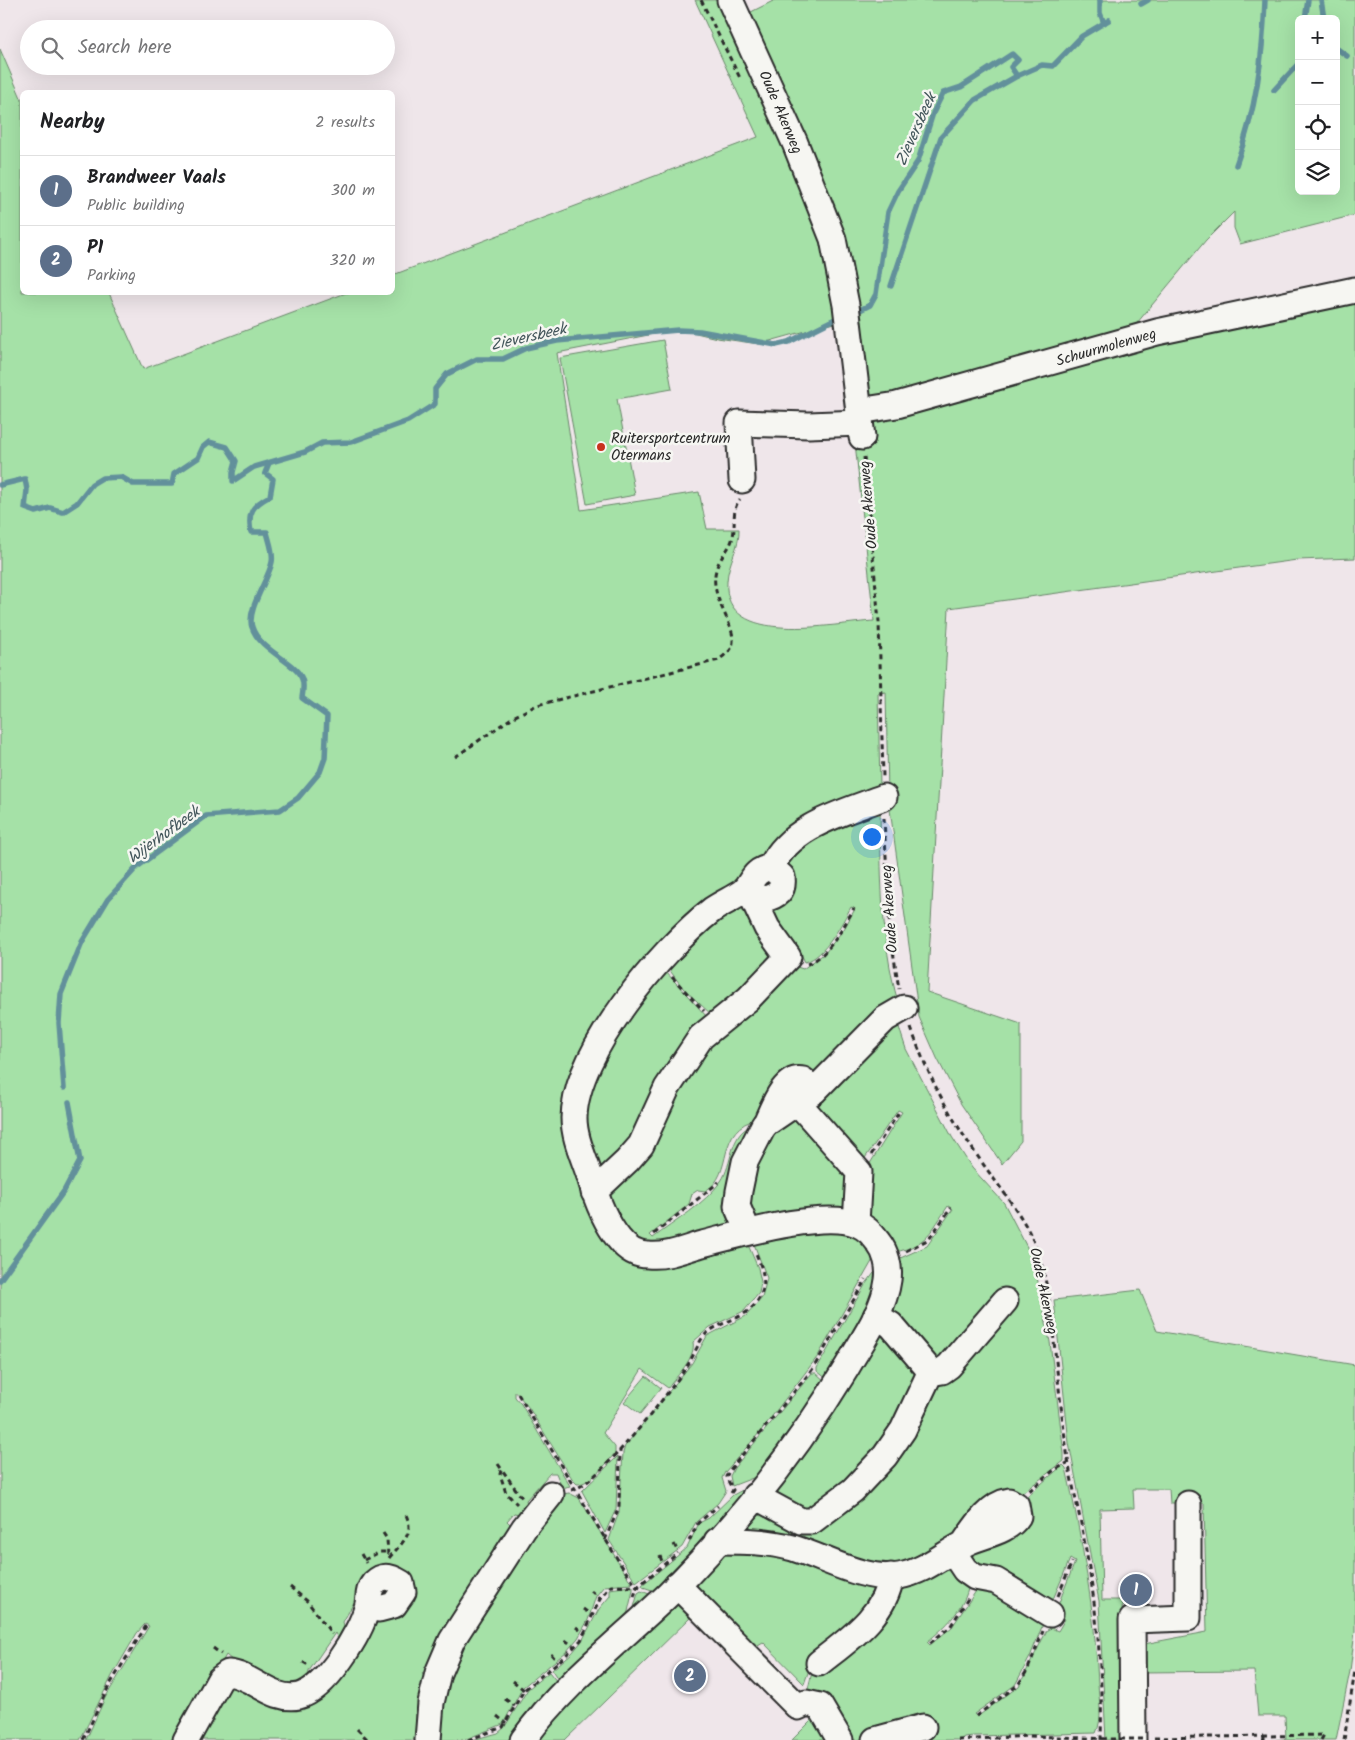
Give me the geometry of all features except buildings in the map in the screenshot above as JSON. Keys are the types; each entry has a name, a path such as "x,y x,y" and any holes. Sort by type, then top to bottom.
{"street":[{"name":"Oude Akerweg","path":"730,0 795,143 833,239 846,304 860,424"},
{"name":"Schuurmolenweg","path":"742,480 739,424 860,424 891,406 1157,332 1355,290"},
{"path":"594,1192 635,1153 644,1140 667,1088 701,1037 743,1004 788,957 767,928 748,894 754,876 765,868 771,867 779,852 804,831 884,797"},
{"path":"524,1740 537,1721 590,1664 628,1632 671,1591 755,1496 835,1387 876,1316 889,1277 886,1258 874,1236 856,1223 839,1220 808,1222 748,1232 667,1254 642,1255 634,1252 617,1238 594,1192 575,1132 574,1118 580,1085 603,1036 645,979 710,912 731,897 748,894"},
{"path":"748,1232 737,1206 739,1191 745,1162 764,1125 806,1097 885,1019 904,1008"},
{"path":"806,1097 859,1172 856,1223"},
{"path":"930,1373 942,1371 949,1366 1004,1301"},
{"path":"876,1316 891,1325 930,1373"},
{"path":"755,1496 801,1521 812,1521 853,1490 885,1456 903,1430 930,1373"},
{"path":"428,1740 431,1703 438,1673 452,1640 535,1514 551,1494"},
{"path":"717,1541 774,1543 857,1571 882,1576 900,1576 916,1570 958,1548 996,1506 1009,1501 1014,1503"},
{"path":"1142,1739 1132,1620 1188,1618 1188,1504"},
{"path":"958,1548 966,1570 975,1577 996,1581 1050,1614"},
{"path":"186,1740 220,1679 228,1672 240,1675 277,1695 299,1696 315,1687 342,1658 352,1644 368,1607 371,1587 386,1568"},
{"path":"819,1664 870,1619 884,1602 892,1576"},
{"path":"671,1591 798,1707 806,1703 820,1706 840,1740"},
{"path":"875,1740 923,1727"}],"path":[{"name":"Oude Akerweg","path":"860,424 879,622 884,797 890,940 893,962 904,1008 926,1070 941,1100 982,1163 1019,1213 1033,1240 1042,1271 1050,1306 1069,1462 1086,1546 1097,1624 1102,1694 1102,1739"},
{"path":"455,757 513,717 537,705 719,660 728,653 732,648 733,638 716,594 716,570 733,537 734,508 741,498 742,480"},
{"path":"788,957 805,964 811,962 833,941 854,908"},
{"path":"660,962 680,987 716,1024"},
{"path":"859,1172 900,1111"},
{"path":"651,1236 714,1187 722,1175"},
{"path":"726,1498 733,1490 727,1482 729,1472 814,1371 874,1265 886,1258 924,1243 951,1208"},
{"path":"551,1494 558,1491 576,1489 594,1478 620,1449 688,1364 702,1338 717,1327 741,1316 760,1297 764,1287 764,1276 748,1232"},
{"path":"518,1394 605,1540 637,1587"},
{"path":"605,1540 619,1507 620,1449"},
{"path":"1014,1503 1053,1471 1069,1462"},
{"path":"498,1464 517,1492"},
{"path":"501,1470 500,1474 506,1493 520,1507 535,1514"},
{"path":"687,1544 698,1522 721,1504"},
{"path":"386,1568 410,1532 410,1524 405,1513"},
{"path":"383,1533 387,1539 386,1568"},
{"path":"674,1544 678,1552"},
{"path":"628,1632 627,1625 637,1587 683,1548"},
{"path":"364,1560 380,1552 387,1552"},
{"path":"660,1556 663,1564"},
{"path":"976,1716 1018,1685 1028,1670 1072,1562"},
{"path":"930,1643 950,1627 964,1607 975,1577"},
{"path":"468,1740 498,1730 506,1723 524,1690 558,1662 574,1647 584,1634 600,1599 611,1586 671,1591"},
{"path":"290,1587 301,1595 330,1630 342,1658"},
{"path":"591,1591 600,1599"},
{"path":"583,1609 593,1616"},
{"path":"83,1740 109,1686 146,1626"},
{"path":"576,1627 584,1634"},
{"path":"565,1640 574,1647"},
{"path":"551,1654 558,1662"},
{"path":"1344,1740 1355,1671"},
{"path":"513,1681 524,1690"},
{"path":"505,1698 515,1706"},
{"path":"497,1716 506,1723"},
{"path":"356,1729 368,1740"},
{"path":"958,1740 1029,1736 1142,1739 1324,1734 1321,1740"},
{"path":"1262,1740 1264,1740 1264,1735"}],"green space":[{"path":"695,0 725,0 819,230 834,272 842,318 845,249 826,199 747,14 775,0 1355,0 1355,215 1240,244 1234,228 1234,212 1206,240 1122,341 1355,290 1355,558 1297,560 949,608 927,992 1021,1024 1021,1141 1002,1164 961,1104 937,1058 919,1017 888,795 886,692 878,693 880,787 871,799 797,825 784,836 766,860 707,910 674,942 611,1015 588,1052 573,1089 569,1124 572,1142 606,1226 620,1245 635,1255 652,1259 671,1257 742,1238 749,1247 758,1268 761,1282 759,1293 744,1311 710,1327 693,1342 692,1354 689,1360 668,1388 642,1369 603,1433 615,1447 615,1453 588,1481 577,1484 573,1480 529,1408 515,1391 515,1397 570,1486 562,1488 556,1473 550,1473 526,1500 529,1510 525,1515 514,1513 507,1521 514,1528 515,1533 450,1631 444,1634 436,1643 426,1669 422,1674 432,1679 425,1709 420,1708 416,1714 415,1740 192,1740 199,1724 227,1679 244,1681 280,1699 300,1700 315,1693 356,1659 375,1614 401,1604 408,1594 407,1587 402,1579 377,1569 362,1588 343,1622 346,1632 343,1644 340,1643 335,1633 309,1671 308,1686 299,1691 280,1691 270,1687 233,1667 233,1661 226,1655 180,1740 86,1740 105,1698 149,1626 145,1624 137,1633 112,1676 80,1740 0,1740 0,49 20,95 20,295 110,295 143,369 341,295 395,295 395,274 758,137","holes":["842,321 874,621 809,627 784,627 761,624 742,616 730,602 727,581 729,567 738,542 739,529 707,529 699,492 581,510 557,353 679,329 717,338 759,344"]},
{"name":"Ruitersportcentrum Otermans","path":"663,340 672,389 617,399 635,495 587,504 560,358"},
{"path":"880,804 883,904 888,954 898,1002 896,1006 759,1119 745,1124 736,1132 730,1141 720,1174 714,1183 705,1191 698,1190 692,1194 689,1204 650,1235 653,1238 707,1197 725,1174 739,1136 751,1126 728,1227 637,1248 602,1191 689,1062 794,966 803,969 825,953 844,929 855,909 851,907 826,947 812,959 805,962 801,954 789,945 768,904 786,852"},
{"path":"740,900 779,951 714,1017 683,988 668,968 688,946"},
{"path":"665,971 708,1018 654,1106 598,1183 579,1111 605,1042"},
{"path":"895,1015 906,1049 952,1137 972,1168 1004,1203 1030,1253 1037,1277 1050,1342 1064,1454 1064,1461 1022,1493 910,1568 861,1565 859,1558 815,1544 792,1544 801,1525 834,1507 940,1367 891,1322 896,1260 927,1246 953,1209 948,1206 932,1230 921,1241 914,1246 895,1252 866,1217 866,1170 902,1112 898,1110 863,1161 808,1111"},
{"path":"793,1112 851,1168 852,1207 761,1225 744,1209 755,1151"},
{"path":"852,1228 875,1256 818,1356 760,1432 725,1472 722,1478 726,1491 718,1503 696,1522 682,1547 636,1582 609,1540 619,1512 625,1446 692,1363 707,1336 746,1316 762,1298 767,1278 754,1244 755,1236"},
{"path":"877,1269 882,1276 832,1383 817,1371 817,1368 865,1285"},
{"path":"1140,1290 1157,1331 1355,1365 1355,1631 1350,1671 1336,1740 1276,1740 1286,1739 1285,1716 1258,1716 1254,1671 1140,1672 1144,1644 1207,1632 1204,1503 1170,1503 1169,1489 1133,1489 1134,1508 1100,1509 1102,1600 1122,1600 1125,1740 1106,1740 1099,1601 1069,1443 1054,1300"},
{"path":"876,1325 922,1367 911,1404 866,1461 811,1515 764,1492"},
{"path":"812,1373 816,1373 826,1382 758,1476 732,1486 730,1476 734,1468"},
{"path":"646,1376 661,1388 640,1414 624,1402"},
{"path":"618,1456 616,1509 605,1533 582,1491"},
{"path":"1063,1465 1066,1468 1077,1521 1091,1602 1100,1709 1096,1733 974,1736 964,1737 960,1740 845,1740 800,1697 808,1689 813,1668 899,1584 947,1560 969,1584 967,1593 953,1617 927,1642 930,1645 952,1627 980,1585 1043,1624 1030,1657 1015,1685 974,1714 977,1717 1019,1686 1047,1630 1051,1628 1058,1631 1065,1619 1058,1615 1058,1605 1075,1562 1070,1559 1051,1604 963,1559 1019,1503"},
{"path":"754,1484 658,1592 643,1587 642,1585 687,1548 699,1523 709,1518 733,1495"},
{"path":"569,1493 579,1498 632,1584 604,1586 596,1596 588,1620 578,1638 566,1652 523,1687 503,1724 464,1740 432,1740 450,1657 563,1494"},
{"path":"754,1505 798,1524 788,1542 752,1536 737,1525"},
{"path":"742,1546 885,1585 810,1667 804,1684 763,1642 751,1649 693,1586 709,1559"},
{"path":"633,1587 633,1590 625,1624 559,1681 552,1670 572,1653 582,1641 599,1609 610,1596 610,1589"},
{"path":"641,1591 655,1596 631,1618 638,1593"},
{"path":"672,1597 692,1616 565,1740 531,1740"},
{"path":"549,1672 562,1688 517,1740 472,1740 498,1733 504,1728 528,1689"},
{"path":"817,1715 835,1740 792,1740"}],"waterway":[{"path":"1100,0 1100,13 1104,23"},
{"name":"Zieversbeek","path":"1141,4 1148,0"},
{"path":"1236,165 1249,124 1257,84 1265,0"},
{"path":"1306,15 1308,0"},
{"path":"1321,0 1323,15"},
{"name":"Zieversbeek","path":"854,313 870,305 876,294 888,212 898,191 918,161 933,113 943,93 961,87 1012,54 1018,60 1011,67 1017,76 1042,65 1053,66 1082,36 1109,20"},
{"path":"1340,51 1347,56"},
{"path":"1274,90 1295,67"},
{"path":"891,286 941,137 975,100 1017,76"},
{"name":"Zieversbeek","path":"0,485 25,479 27,490 25,508 36,512 50,508 63,512 77,503 92,484 102,478 121,477 133,484 172,484 174,474 198,458 203,447 209,442 227,447 236,461 233,481 254,467 305,452 322,443 351,442 408,421 435,404 435,389 447,374 477,359 503,359 526,348 557,341 678,330 700,331 776,345 789,342 839,317"},
{"name":"Wijerhofbeek","path":"64,1088 59,1023 61,994 82,942 108,899 137,867 206,816 280,810 298,798 320,772 325,758 327,716 302,698 303,683 298,673 269,649 256,635 252,627 252,612 270,569 272,551 267,532 251,532 250,519 255,506 270,496 273,479 265,473 269,463"},
{"name":"Wijerhofbeek","path":"0,1280 64,1191 80,1161 69,1102"}],"place":[{"name":"Ruitersportcentrum Otermans","path":"601,447"},
{"name":"Brandweer Vaals","path":"1136,1590"},
{"name":"P1","path":"690,1676"}]}
